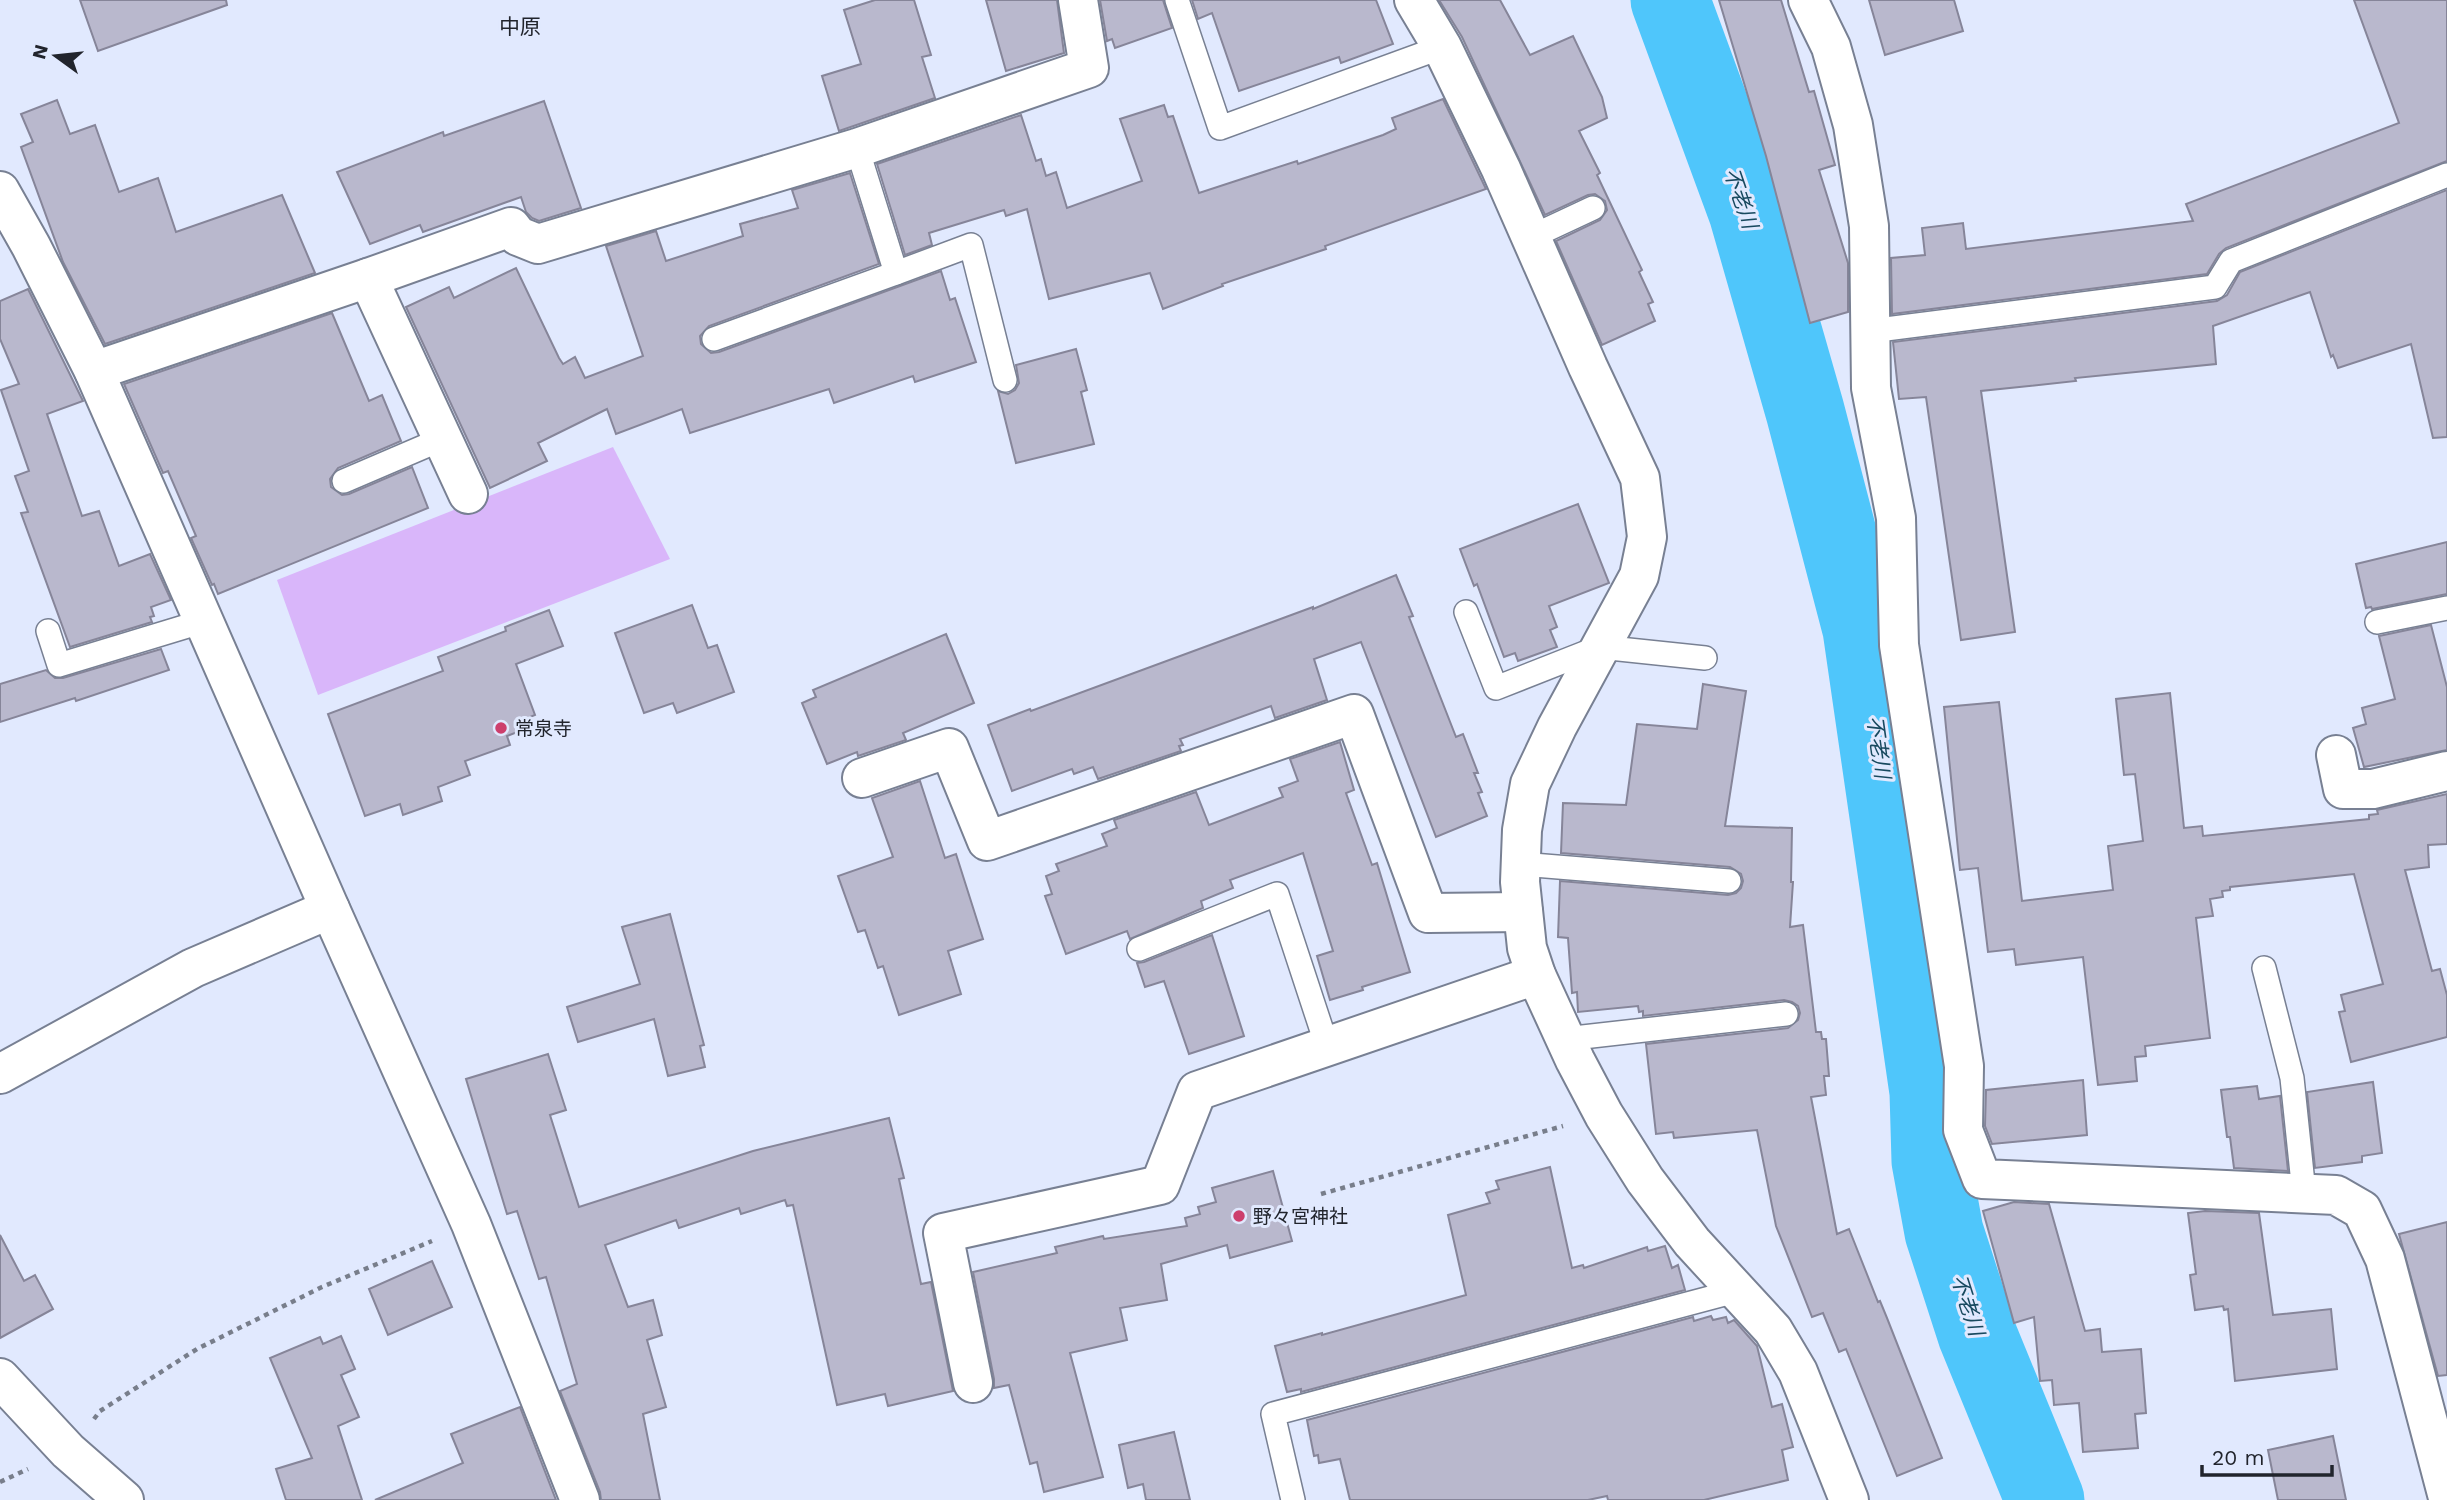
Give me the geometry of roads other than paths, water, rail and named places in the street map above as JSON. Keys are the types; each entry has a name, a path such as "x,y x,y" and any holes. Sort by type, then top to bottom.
{"street":[{"path":"94,371 511,227 517,236 538,244 857,148 1089,68 1078,0"},
{"path":"1415,0 1442,47 1640,478 1647,537 1639,576 1557,727 1530,784 1522,830 1521,864 1527,947 1536,975 1565,1039 1604,1115 1645,1180 1684,1232 1773,1330 1798,1372 1849,1500"},
{"path":"1808,0 1831,47 1853,125 1869,226 1871,388 1896,518 1899,645 1964,1066 1963,1130 1982,1179 2336,1195 2362,1210 2385,1259 2445,1471"},
{"path":"0,191 16,253 94,371 471,1224 580,1500"},
{"path":"368,278 468,494"},
{"path":"862,778 949,748 987,841 1354,714 1428,913 1523,912"},
{"path":"2336,755 2343,789 2374,789 2447,771"},
{"path":"0,1074 193,968 330,909"},
{"path":"973,1384 943,1233 1160,1185 1197,1091 1536,975"},
{"path":"0,1378 68,1451 124,1500"}],"lane":[{"path":"1177,0 1220,128 1442,47"},
{"path":"857,148 896,273"},
{"path":"1870,331 2215,287 2231,261 2447,176"},
{"path":"1531,237 1593,208"},
{"path":"714,340 971,245 1005,380"},
{"path":"344,481 442,439"},
{"path":"2377,622 2447,608"},
{"path":"1466,612 1496,688 1600,648 1705,659"},
{"path":"48,631 59,665 204,621"},
{"path":"1521,864 1729,881"},
{"path":"1139,949 1277,894 1327,1046"},
{"path":"2264,968 2292,1078 2304,1193"},
{"path":"1565,1039 1786,1014"},
{"path":"1293,1500 1273,1414 1736,1291"}],"waterway":[{"name":"不老川","path":"1670,0 1748,212 1805,411 1862,629 1929,1092 1931,1161 1944,1232 1977,1334 2045,1500"}],"place":[{"name":"常泉寺","path":"501,728"},
{"name":"野々宮神社","path":"1239,1216"}],"district":[{"name":"中原","path":"520,26"}]}
